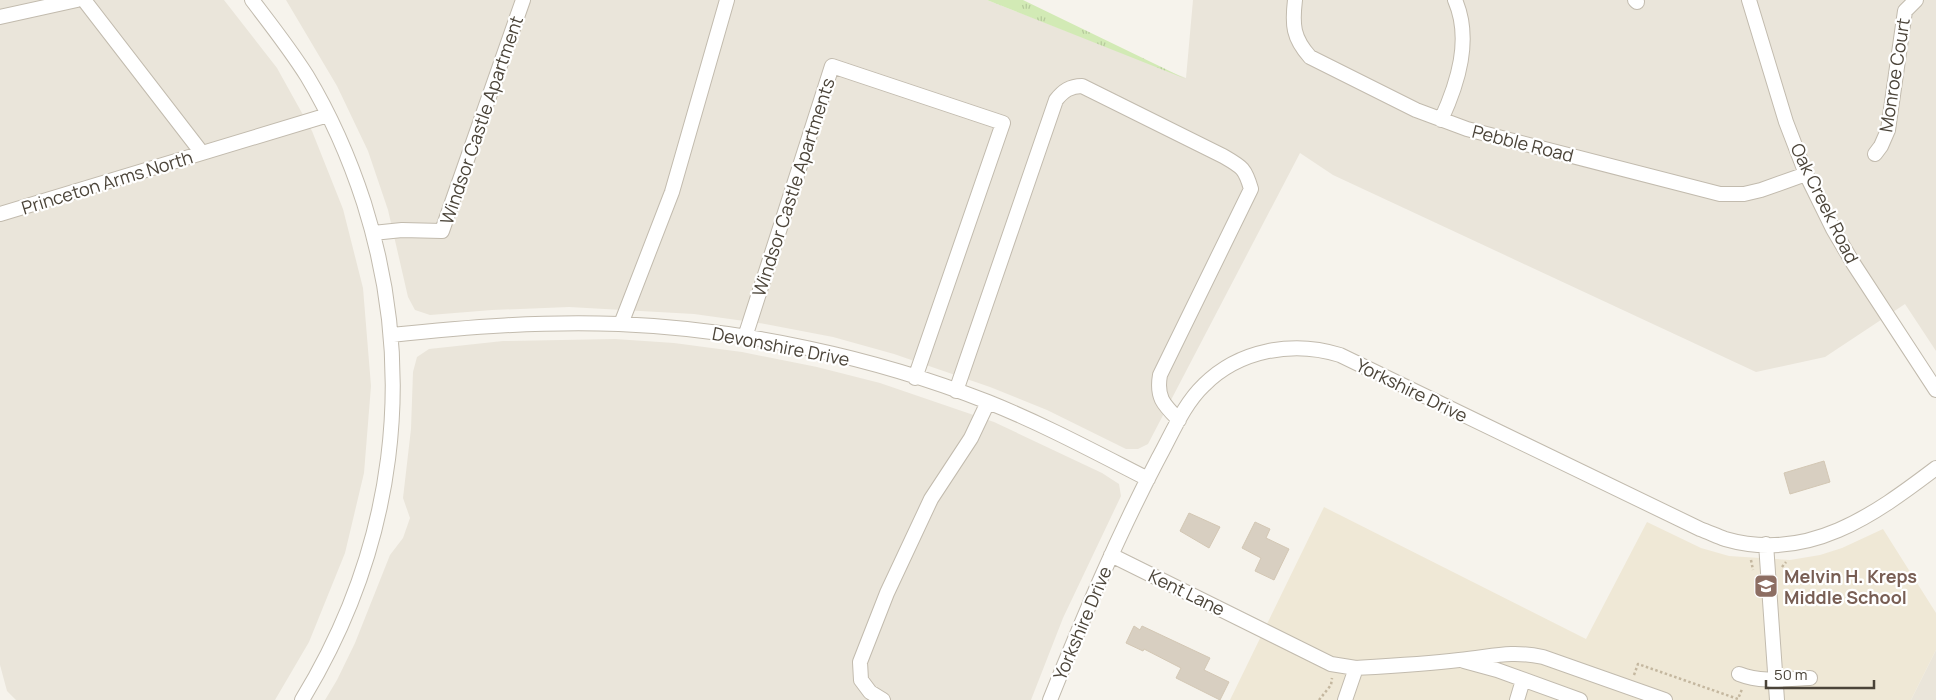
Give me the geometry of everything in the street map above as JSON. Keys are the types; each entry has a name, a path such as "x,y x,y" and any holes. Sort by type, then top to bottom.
{"street":[{"path":"0,17 77,0"},
{"name":"Princeton Arms North","path":"0,214 202,153 84,0"},
{"path":"252,0 308,77 354,172 373,233 385,286 391,334 391,425 380,513 358,585 343,623 325,661 302,700"},
{"name":"Windsor Castle Apartment","path":"373,233 402,230 442,231 523,0"},
{"path":"621,324 672,192 727,0"},
{"name":"Pebble Road","path":"1294,0 1295,34 1300,45 1310,57 1416,110 1467,129 1720,194 1744,194 1806,174"},
{"path":"1441,120 1460,64 1463,42 1463,27 1455,0"},
{"name":"Oak Creek Road","path":"1749,0 1786,122 1806,174 1833,229 1853,264 1936,390"},
{"name":"Monroe Court","path":"1875,154 1888,130 1905,10 1916,0"},
{"name":"Windsor Castle Apartments","path":"745,337 832,66 1003,123 915,378"},
{"path":"956,391 1056,100 1063,92 1073,86 1082,86 1223,156 1244,169 1251,189 1160,375 1159,393 1163,404 1179,420"},
{"path":"202,153 328,115"},
{"name":"Devonshire Drive","path":"391,334 544,323 621,324 745,337 810,349 915,378 988,402 1052,430 1148,479"},
{"name":"Yorkshire Drive","path":"1050,700 1111,555 1148,479 1190,401 1204,385 1241,359 1283,348 1324,350 1340,355 1700,529 1725,539 1766,544 1808,540 1855,524 1876,512 1936,468"},
{"path":"884,700 870,692 861,680 860,662 887,594 931,499 971,438 988,402"},
{"path":"1766,544 1777,700"},
{"name":"Kent Lane","path":"1111,555 1331,664 1356,668 1461,660 1493,654 1530,654 1665,700"},
{"path":"1461,660 1580,700"},
{"path":"1345,700 1356,668"},
{"path":"1741,680 1810,678"},
{"path":"1517,700 1523,680"}],"path":[{"path":"1633,677 1638,664 1738,700 1741,680"},
{"path":"1319,700 1331,685 1331,676"}],"shaded area":[{"path":"0,0 224,0 277,68 312,131 343,209 363,288 371,386 364,473 345,553 309,642 275,700 16,700 7,691 0,665"},
{"path":"286,0 987,0 1186,78 1193,0 1936,0 1936,351 1905,304 1825,357 1756,372 1333,175 1300,153 1148,444 1138,449 1126,449 1047,410 990,387 894,354 833,337 765,324 694,314 569,307 430,315 415,310 408,297 388,210 368,151 337,86"},
{"path":"615,339 674,343 742,352 817,367 880,383 994,422 1102,473 1119,484 1121,496 1063,618 1031,700 325,700 355,643 390,555 403,538 410,518 403,498 411,429 413,372 417,357 429,349 503,341"},
{"name":"Melvin H. Kreps Middle School","path":"1324,507 1586,639 1647,522 1701,548 1729,556 1790,560 1820,555 1842,548 1883,529 1936,613 1936,650 1911,700 1230,700"},
{"path":"1936,650 1936,700 1911,700"}],"green space":[{"path":"987,0 1023,0 1186,79"}],"building":[{"path":"1824,461 1830,482 1790,494 1784,473"},
{"path":"1189,513 1220,527 1209,548 1180,531"},
{"path":"1255,522 1270,529 1266,538 1289,549 1274,580 1255,571 1261,558 1242,548"},
{"path":"1134,626 1140,630 1142,626 1210,658 1204,670 1229,682 1220,700 1176,678 1181,668 1144,649 1143,651 1126,643"}],"place":[{"name":"Melvin H. Kreps Middle School","path":"1766,586"}]}
